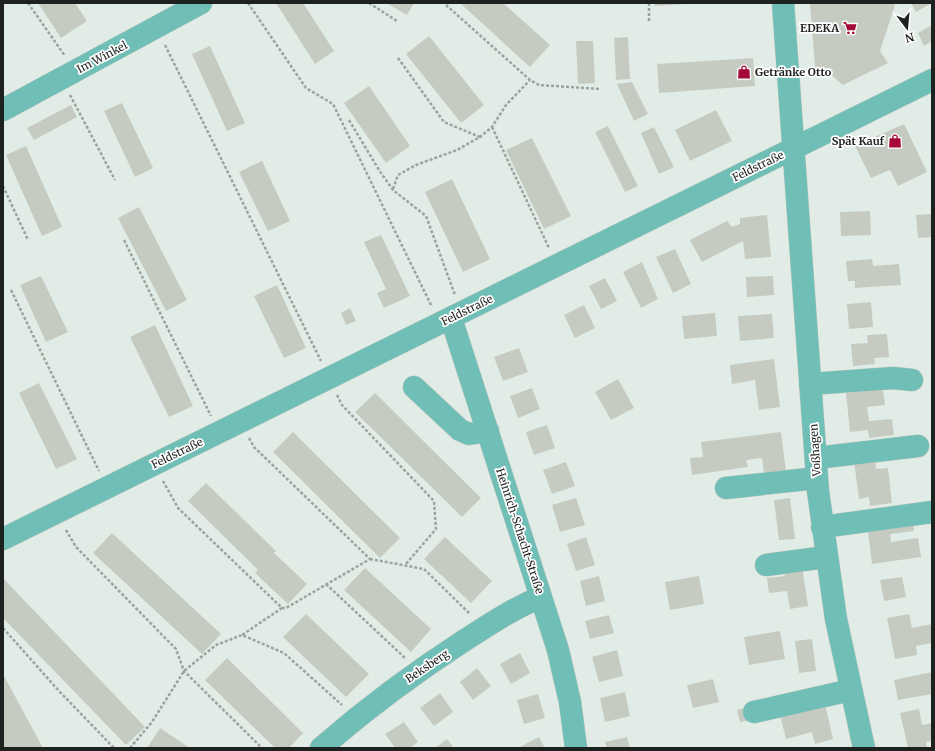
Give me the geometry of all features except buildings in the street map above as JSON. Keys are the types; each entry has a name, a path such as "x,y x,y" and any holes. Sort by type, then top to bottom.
{"street":[{"name":"Im Winkel","path":"3,110 201,3"},
{"name":"Voßhagen","path":"783,3 816,468 822,527 836,619 851,690 859,747"},
{"name":"Feldstraße","path":"3,539 932,80"},
{"name":"Heinrich-Schacht-Straße","path":"451,318 558,650 570,702 576,748"},
{"path":"810,384 893,378 912,380"},
{"path":"414,387 460,430 469,434 488,431"},
{"path":"726,488 918,446"},
{"path":"822,527 932,512"},
{"path":"766,565 826,557"},
{"name":"Beksberg","path":"321,748 356,717 418,671 519,606 542,597"},
{"path":"754,712 851,690"}],"path":[{"path":"28,3 68,75 115,180"},
{"path":"248,3 306,88 333,104 451,318"},
{"path":"370,3 397,21"},
{"path":"649,3 649,21"},
{"path":"446,5 530,80 539,85 600,89"},
{"path":"156,27 342,405 434,501 436,529 405,565"},
{"path":"398,58 444,122 480,137"},
{"path":"393,190 398,175 416,165 457,150 480,137 492,127 506,105 530,80"},
{"path":"349,120 393,190 426,216 451,318"},
{"path":"492,127 557,265"},
{"path":"3,186 28,240"},
{"path":"124,240 219,432"},
{"path":"11,290 107,488"},
{"path":"240,422 254,447 370,559 424,569 484,628"},
{"path":"154,465 178,508 282,608"},
{"path":"57,513 76,546 176,649 184,671 262,748"},
{"path":"130,748 152,722 184,671 216,645 242,635 282,608 286,608 370,559"},
{"path":"326,584 418,671"},
{"path":"3,628 59,691 114,748"},
{"path":"242,635 284,653 356,717"}],"place":[{"name":"EDEKA","path":"850,28"},
{"name":"Getränke Otto","path":"744,72"},
{"name":"Spät Kauf","path":"895,141"}]}
